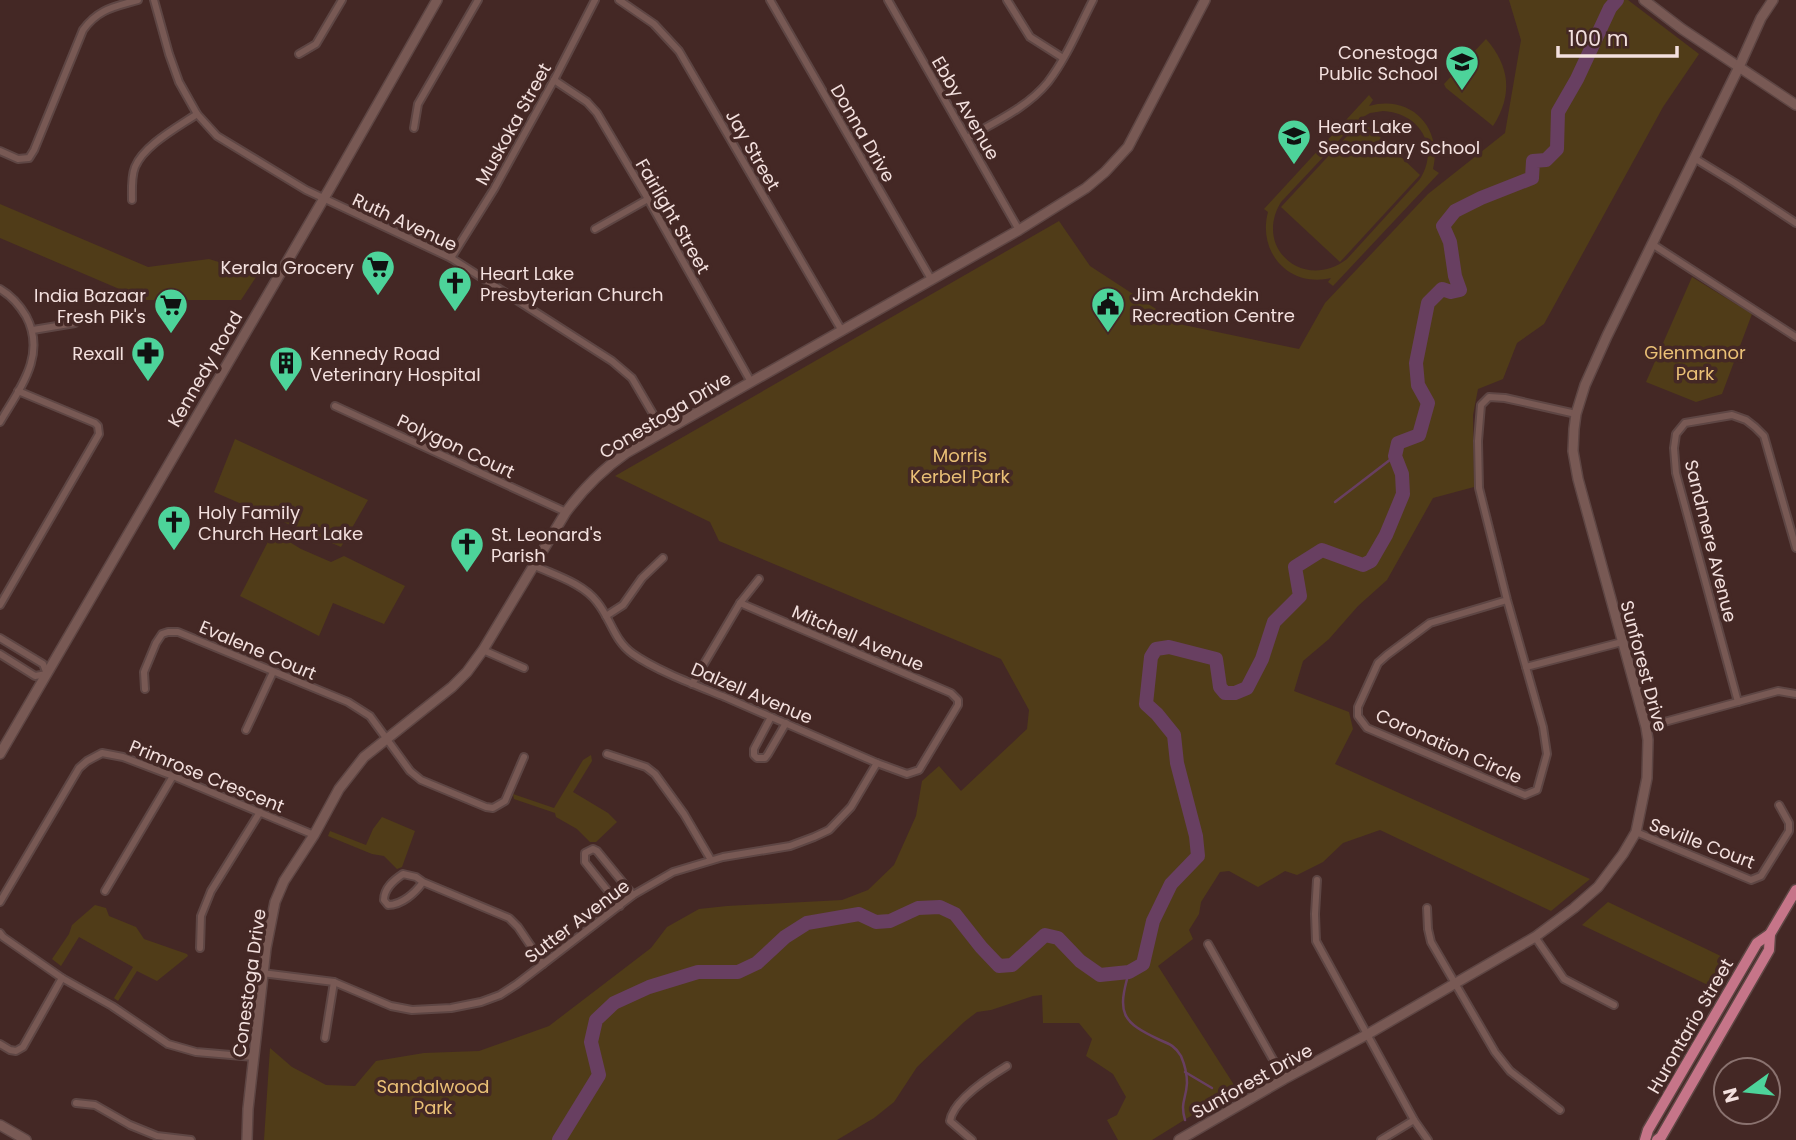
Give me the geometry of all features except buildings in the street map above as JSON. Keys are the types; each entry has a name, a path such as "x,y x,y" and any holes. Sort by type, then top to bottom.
{"main road":[{"name":"Hurontario Street","path":"1645,1140 1648,1130 1757,943 1770,934 1796,890"},
{"name":"Hurontario Street","path":"1657,1140 1769,950 1770,934"}],"street":[{"path":"0,151 18,159 29,158 83,30 91,19 102,11 138,0"},
{"name":"Ruth Avenue","path":"154,0 179,82 197,114 217,136 323,199 451,258 624,369 642,392 663,431"},
{"path":"299,54 316,44 342,0"},
{"name":"Kennedy Road","path":"0,754 437,0"},
{"path":"414,128 418,104 478,0"},
{"name":"Muskoka Street","path":"451,258 494,189 595,0"},
{"name":"Jay Street","path":"619,0 654,24 679,51 842,331"},
{"name":"Donna Drive","path":"770,0 932,279"},
{"name":"Ebby Avenue","path":"888,0 1019,230"},
{"path":"1007,0 1030,37 1063,58"},
{"path":"967,138 1026,103 1047,83 1093,0"},
{"name":"Conestoga Drive","path":"247,1140 262,973 275,902 284,881 314,835 339,789 364,757 467,672 577,497 611,464 663,431 1019,230 1086,188 1105,172 1128,146 1205,0"},
{"path":"1644,0 1796,105"},
{"name":"Sunforest Drive","path":"1179,1140 1535,937 1598,887 1636,832 1647,778 1648,740 1578,479 1573,451 1576,414 1585,385 1652,244 1761,18 1773,0"},
{"name":"Fairlight Street","path":"554,80 587,102 597,113 751,382"},
{"path":"132,200 135,168 143,155 167,134 197,114"},
{"path":"1694,158 1796,223"},
{"path":"595,229 648,199"},
{"path":"1652,244 1796,337"},
{"path":"0,289 18,302 33,330 31,366 0,422"},
{"path":"33,330 75,323"},
{"path":"0,605 99,434 98,426 94,423 18,391"},
{"name":"Coronation Circle","path":"1507,600 1430,623 1415,632 1378,663 1358,707 1359,716 1367,727 1525,795 1537,790 1547,754 1544,727 1507,600 1479,488 1478,441 1481,405 1489,397 1505,397 1576,414"},
{"name":"Polygon Court","path":"335,406 566,512"},
{"name":"Sandmere Avenue","path":"1738,702 1676,473 1676,434 1685,423 1732,415 1746,420 1764,436 1796,548"},
{"path":"606,616 622,605 642,578 663,558"},
{"name":"Dalzell Avenue","path":"533,565 584,590 597,601 614,633 632,654 692,684 907,774 919,770 957,705"},
{"path":"692,684 740,603 759,579"},
{"name":"Mitchell Avenue","path":"740,603 943,689 958,700 957,705"},
{"name":"Evalene Court","path":"145,689 144,673 156,643 162,634 178,632 348,702 370,716 410,771 421,780 485,807 493,808 505,801 524,757"},
{"path":"0,638 43,664 47,674 35,676 0,654"},
{"path":"1526,667 1622,642"},
{"path":"483,650 524,668"},
{"path":"246,730 273,672"},
{"path":"1646,727 1778,691 1796,694"},
{"path":"771,717 754,749 757,758 765,758 786,723"},
{"name":"Primrose Crescent","path":"0,902 79,768 102,753 173,776 314,835"},
{"path":"607,754 646,767 655,774 684,814 711,860"},
{"name":"Sutter Avenue","path":"262,973 334,982 391,1006 412,1010 451,1008 481,1002 500,995 633,895 673,872 711,860 790,846 829,830 850,807 877,763"},
{"path":"105,891 173,776"},
{"name":"Seville Court","path":"1636,832 1751,880 1761,876 1789,831 1789,823 1779,805"},
{"path":"200,948 201,916 211,891 260,812"},
{"path":"620,906 585,862 584,853 597,850 633,895"},
{"path":"423,882 417,890 396,905 388,905 384,900 384,894 394,879 403,874 416,877 509,918 544,964"},
{"path":"1317,880 1316,941 1414,1120 1428,1140"},
{"path":"1427,908 1431,942 1495,1052 1510,1071 1560,1110"},
{"path":"0,933 62,978 112,1006 168,1044 196,1052 254,1057"},
{"path":"1535,937 1564,979 1614,1005"},
{"path":"1208,944 1284,1079"},
{"path":"0,1044 16,1051 23,1047 62,978"},
{"path":"325,1038 334,982"},
{"path":"972,1140 950,1121 951,1112 982,1081 1007,1066"},
{"path":"76,1103 94,1105 157,1136 191,1140"},
{"path":"1381,1140 1414,1120"},
{"path":"0,1125 26,1140"}],"green space":[{"path":"1509,0 1628,0 1699,54 1663,107 1544,324 1517,343 1503,379 1478,389 1473,415 1474,487 1433,498 1387,580 1358,606 1329,639 1303,661 1294,691 1349,712 1353,729 1335,764 1590,879 1551,911 1380,830 1343,843 1323,862 1297,875 1285,871 1258,887 1229,871 1220,872 1201,902 1199,914 1189,930 1193,939 1158,966 1236,1088 1152,1140 1118,1140 1107,1120 1117,1115 1126,1097 1113,1074 1086,1056 1092,1039 1079,1023 1043,1023 1042,995 977,1012 917,1067 894,1102 874,1118 837,1140 264,1140 270,1048 292,1067 326,1085 355,1086 376,1061 424,1053 479,1051 549,1026 651,948 667,927 699,909 842,900 868,890 894,865 916,816 922,781 939,766 961,791 1027,729 1029,710 1001,659 719,541 710,522 615,476 1059,221 1090,266 1179,324 1299,349 1325,303 1428,194 1505,133 1521,40"},
{"path":"1486,39 1500,60 1506,81 1504,103 1493,126 1444,84"},
{"path":"1369,95 1373,100 1369,106 1398,105 1420,117 1428,127 1435,154 1433,169 1439,173 1333,286 1328,282 1331,278 1302,278 1280,264 1267,241 1268,212 1264,209","holes":["1370,113 1396,113 1416,125 1427,144 1426,167 1420,179 1347,259 1331,268 1315,270 1300,268 1287,260 1278,249 1273,235 1274,219 1281,202 1358,120"]},
{"path":"1362,120 1420,175 1340,262 1281,207"},
{"path":"0,204 148,267 209,259 258,274 241,300 145,300 0,238"},
{"name":"Glenmanor Park","path":"1692,277 1752,314 1722,394 1696,402 1646,382"},
{"path":"235,439 368,500 341,547 214,492"},
{"path":"273,532 301,549 331,562 344,556 405,586 384,624 333,603 319,636 240,596"},
{"path":"591,755 592,761 573,792 608,813 617,822 596,842 590,842 577,829 556,817 555,813 514,799 513,794 554,808 583,760"},
{"path":"382,817 415,831 402,867 397,869 384,856 372,854 328,836 330,831 366,845"},
{"path":"1608,902 1727,959 1710,986 1582,925"},
{"path":"95,905 106,908 109,916 136,927 144,939 188,956 157,981 137,971 118,1001 114,998 133,967 79,937 61,966 52,959 72,925"}],"waterway":[{"path":"559,1140 599,1075 591,1042 596,1020 614,1003 649,987 698,972 738,972 757,963 785,937 807,923 859,914 876,922 890,921 918,908 940,907 955,914 999,966 1012,965 1045,935 1058,938 1080,961 1100,975 1129,972 1143,964 1153,921 1171,884 1198,856 1196,836 1177,763 1174,735 1146,704 1151,657 1156,649 1169,647 1216,659 1220,687 1225,693 1235,693 1247,688 1262,659 1274,622 1300,596 1295,567 1322,550 1363,565 1371,561 1386,535 1403,494 1402,474 1395,456 1398,443 1419,435 1428,403 1418,385 1416,363 1428,303 1442,289 1451,292 1460,290 1450,242 1443,226 1455,211 1532,178 1533,161 1546,160 1557,149 1558,112 1577,79 1610,8 1617,0"},
{"path":"1335,502 1395,456"},
{"path":"1129,972 1123,997 1125,1015 1137,1028 1172,1046 1179,1053 1187,1080 1183,1105 1185,1120"},
{"path":"1185,1072 1212,1088"}],"place":[{"name":"Conestoga Public School","path":"1462,92"},
{"name":"Heart Lake Secondary School","path":"1294,166"},
{"name":"Kerala Grocery","path":"378,297"},
{"name":"Heart Lake Presbyterian Church","path":"455,313"},
{"name":"Jim Archdekin Recreation Centre","path":"1108,334"},
{"name":"India Bazaar Fresh Pik's","path":"171,335"},
{"name":"Rexall","path":"148,383"},
{"name":"Kennedy Road Veterinary Hospital","path":"286,393"},
{"name":"Holy Family Church Heart Lake","path":"174,552"},
{"name":"St. Leonard's Parish","path":"467,574"}],"park label":[{"name":"Morris Kerbel Park","path":"960,465"},
{"name":"Sandalwood Park","path":"433,1096"}]}
